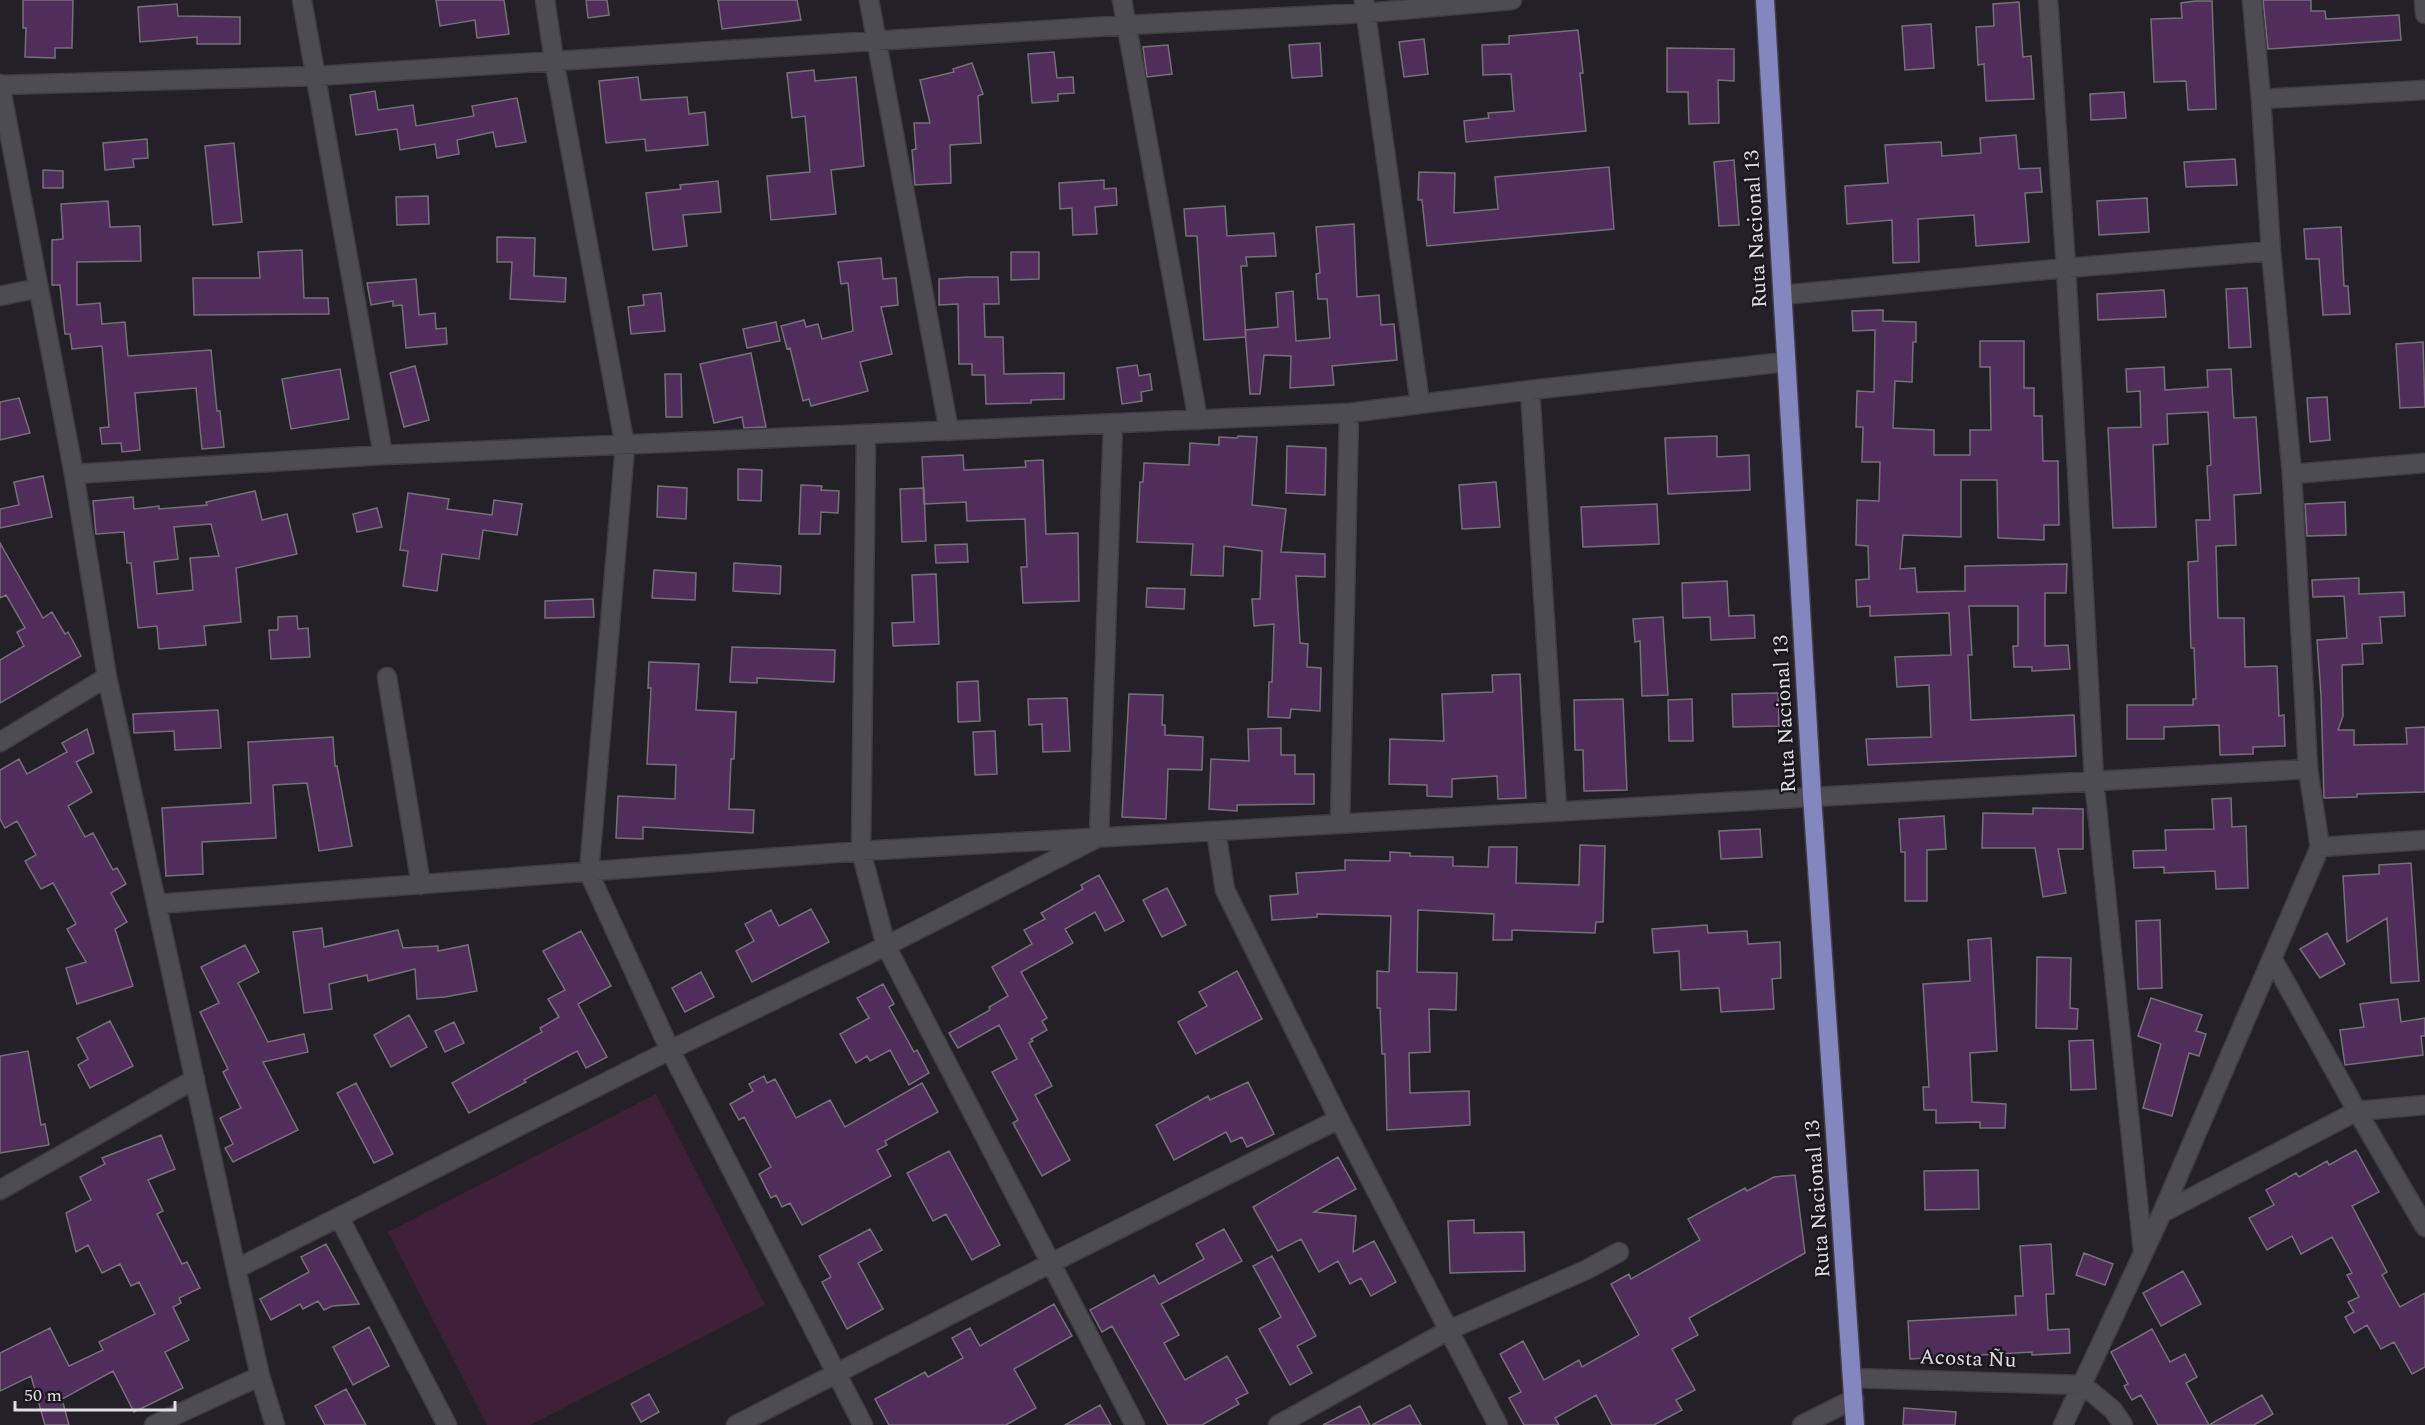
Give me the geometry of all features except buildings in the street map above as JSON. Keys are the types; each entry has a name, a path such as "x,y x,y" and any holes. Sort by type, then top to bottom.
{"highway":[{"name":"Ruta Nacional 13","path":"1765,0 1812,795 1855,1425"}],"street":[{"path":"302,0 383,455"},
{"path":"545,0 625,446 589,873 670,1050 864,1425"},
{"path":"869,0 949,431"},
{"path":"1122,0 1198,420"},
{"path":"275,1425 260,1376 236,1269 108,677 74,474 0,84 316,76 1127,25 1365,7 1512,0"},
{"path":"2048,0 2066,268 2094,780 2143,1254"},
{"path":"2063,1425 2162,1213 2320,847 2308,769 2292,474 2271,251 2252,0"},
{"path":"2424,0 2425,14"},
{"path":"1365,7 1420,404"},
{"path":"2261,99 2425,90"},
{"path":"1782,295 2271,251"},
{"path":"0,296 39,288"},
{"path":"74,474 383,455 1349,413 1530,390 1786,362"},
{"path":"1530,390 1557,810"},
{"path":"1340,823 1349,413"},
{"path":"1099,837 1113,423"},
{"path":"866,435 861,851 886,946 1135,1425"},
{"path":"2292,474 2425,463"},
{"path":"0,742 108,677"},
{"path":"387,677 421,885"},
{"path":"157,904 861,851 1812,795 2308,769"},
{"path":"1216,831 1225,890 1498,1425"},
{"path":"236,1269 670,1050 886,946 1099,837"},
{"path":"2320,847 2425,840"},
{"path":"2272,958 2356,1111 2425,1227"},
{"path":"0,1190 195,1079"},
{"path":"2162,1213 2356,1111 2425,1105"},
{"path":"736,1425 1051,1263 1340,1119"},
{"path":"339,1217 447,1425"},
{"path":"1278,1425 1449,1330 1586,1270 1619,1252"},
{"path":"154,1425 260,1376"},
{"name":"Acosta Ñu","path":"1852,1378 2083,1385"},
{"path":"2083,1385 2113,1410 2123,1425"},
{"path":"1802,1425 1854,1399"}],"shaded area":[{"path":"656,1094 765,1305 530,1425 487,1425 388,1232"}]}
